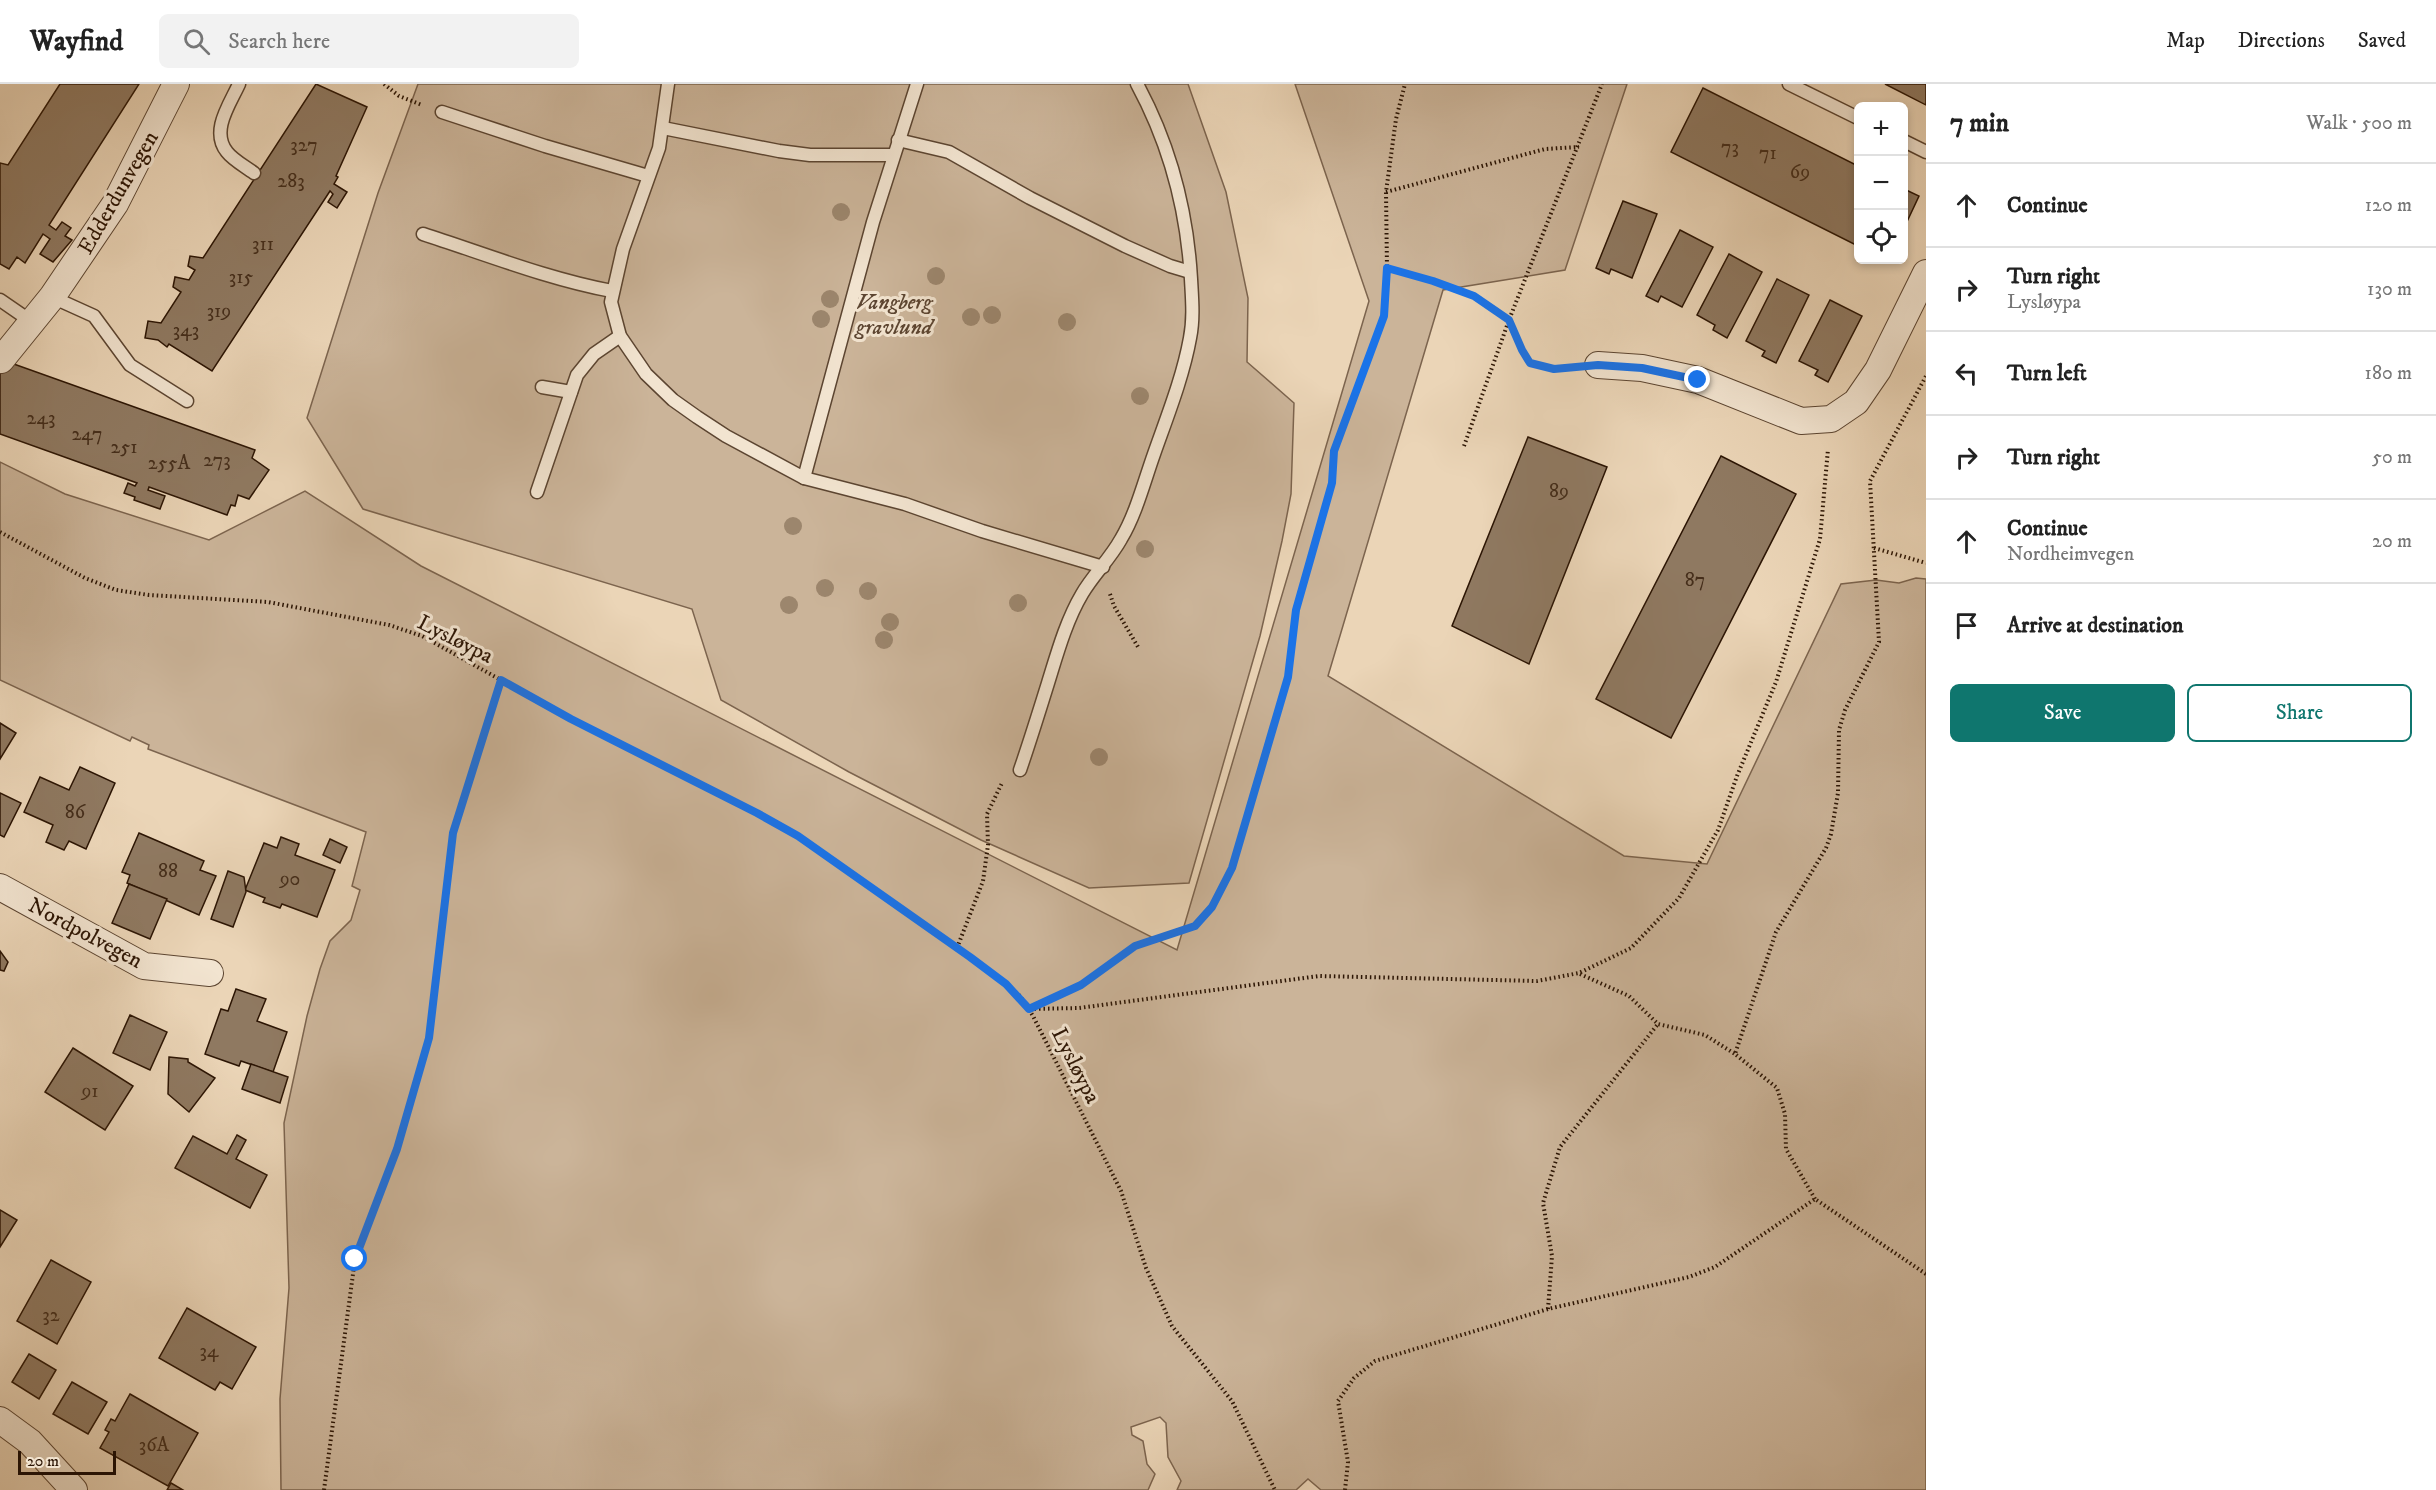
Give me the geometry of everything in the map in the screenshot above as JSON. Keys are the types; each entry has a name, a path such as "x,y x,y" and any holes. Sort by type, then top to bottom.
{"street":[{"name":"Edderdunvegen","path":"1,360 52,297 115,204 176,84"},
{"path":"1598,365 1642,368 1698,380 1801,421 1831,419 1856,402 1878,370 1926,273"},
{"name":"Nordpolvegen","path":"0,887 144,966 210,973"},
{"path":"0,1420 30,1442 74,1490"}],"lane":[{"path":"239,84 221,122 221,137 227,152 254,173"},
{"path":"669,84 659,148 623,249 610,302 620,336 646,374 673,400 726,436 804,478 904,504 982,531 1103,567"},
{"path":"804,478 873,222 917,84"},
{"path":"1020,770 1058,650 1070,621 1082,594 1103,567 1128,526 1186,356 1192,317 1185,226 1174,172 1150,109 1137,84"},
{"path":"1789,84 1854,116"},
{"path":"442,111 536,143 648,176"},
{"path":"663,128 810,155 893,155"},
{"path":"898,140 949,152 1030,198 1125,246 1170,266 1190,272"},
{"path":"1908,143 1926,152"},
{"path":"423,234 516,265 612,291"},
{"path":"52,297 94,316 130,365 188,401"},
{"path":"0,300 32,322"},
{"path":"537,492 577,375 587,362 620,336"},
{"path":"542,387 571,392"}],"path":[{"path":"384,84 399,96 442,111"},
{"path":"1029,1009 1081,985 1135,946 1195,926 1212,907 1232,868 1288,677 1296,610 1332,483 1334,451 1384,316 1387,268 1386,192 1396,119 1405,84"},
{"path":"1464,446 1509,320 1602,84"},
{"path":"1386,192 1545,149 1579,147"},
{"path":"1387,268 1474,296 1509,320 1530,363 1554,369 1598,365"},
{"path":"1735,1054 1776,933 1826,848 1831,834 1838,793 1839,730 1845,710 1879,642 1870,481 1926,376"},
{"path":"1029,1009 1079,1008 1319,976 1537,981 1579,974 1631,948 1679,898 1718,830 1737,776 1776,682 1820,539 1831,419"},
{"name":"Lysløypa","path":"0,532 85,579 105,586 149,595 268,602 389,625 422,636 571,719 798,836 1006,984 1029,1009 1120,1191 1146,1268 1172,1326 1232,1401 1275,1490"},
{"path":"1874,548 1926,563"},
{"path":"1103,567 1114,606 1138,647"},
{"path":"324,1490 355,1259 397,1149 429,1038 453,833 501,680"},
{"path":"957,948 977,901 987,858 987,814 1006,777 1016,769 1020,770"},
{"path":"1579,974 1629,996 1659,1024 1705,1035 1735,1054 1777,1088 1785,1114 1786,1149 1815,1198 1926,1274"},
{"path":"1548,1310 1552,1256 1544,1203 1560,1147 1659,1024"},
{"path":"1346,1490 1348,1462 1338,1401 1354,1378 1374,1361 1548,1310 1689,1276 1715,1267 1815,1198"}],"green space":[{"name":"Vangberg gravlund","path":"418,84 1188,84 1226,192 1248,298 1247,362 1294,403 1291,494 1282,541 1260,636 1189,883 1089,888 981,840 849,772 721,700 692,609 363,509 307,418 378,193"},
{"path":"1295,84 1627,84 1565,270 1443,290 1328,676 1624,856 1707,864 1841,584 1876,580 1899,583 1916,578 1926,579 1926,1490 1321,1490 1308,1479 1296,1490 1177,1490 1181,1481 1168,1457 1166,1423 1160,1417 1131,1427 1132,1435 1143,1441 1147,1464 1155,1474 1148,1490 281,1490 280,1399 289,1288 284,1123 307,1016 320,969 330,941 351,920 360,890 352,886 366,832 148,749 149,745 132,737 130,741 0,680 0,462 65,494 209,540 305,491 421,566 1177,950 1369,301"}],"building":[{"path":"60,84 139,84 49,225 56,230 62,222 71,228 65,236 72,240 53,262 40,254 50,239 43,234 25,263 17,257 9,269 0,264 0,163 8,165"},
{"path":"316,84 367,107 336,176 338,177 334,184 347,192 337,208 328,202 333,194 330,191 212,371 169,344 167,347 158,340 145,338 148,321 161,323 181,292 173,287 175,277 189,280 195,270 188,266 190,256 203,258"},
{"path":"1885,84 1926,84 1926,105"},
{"path":"1703,88 1854,164 1854,244 1671,152"},
{"path":"1908,191 1919,196 1908,219"},
{"path":"1623,201 1657,214 1632,278 1611,269 1609,274 1596,268"},
{"path":"1680,230 1713,247 1682,307 1661,296 1658,302 1646,296"},
{"path":"1729,254 1762,272 1727,338 1713,330 1715,325 1697,315"},
{"path":"1777,279 1809,295 1776,363 1762,356 1765,351 1746,341"},
{"path":"1830,300 1862,316 1828,382 1815,375 1818,370 1799,361"},
{"path":"0,361 255,450 252,458 269,470 249,499 238,495 235,506 231,505 227,515 149,487 148,490 165,496 160,509 134,500 135,497 124,493 128,483 135,486 137,483 0,434"},
{"path":"1528,437 1607,467 1529,664 1452,626"},
{"path":"1721,456 1796,494 1671,738 1596,699"},
{"path":"0,723 16,733 0,759"},
{"path":"80,767 115,783 86,849 69,841 64,850 46,842 53,825 24,812 40,777 69,790"},
{"path":"0,793 21,803 4,837 0,835"},
{"path":"139,833 204,861 200,870 216,876 199,915 127,883 130,875 122,872"},
{"path":"281,837 299,844 295,855 335,870 317,917 282,904 280,908 263,902 265,898 245,890 264,843 277,848"},
{"path":"330,839 347,847 340,863 323,855"},
{"path":"228,871 244,877 246,892 233,927 211,919"},
{"path":"129,884 167,899 150,939 112,923"},
{"path":"0,951 8,962 4,971 0,970"},
{"path":"236,989 266,999 257,1021 287,1032 273,1072 241,1061 239,1066 205,1054 221,1009 228,1011"},
{"path":"130,1015 167,1032 150,1070 113,1053"},
{"path":"73,1048 133,1086 105,1130 45,1092"},
{"path":"169,1057 188,1059 188,1062 215,1078 189,1112 168,1094"},
{"path":"251,1064 288,1077 280,1103 242,1089"},
{"path":"237,1135 246,1140 236,1159 267,1175 250,1208 175,1168 193,1136 227,1154"},
{"path":"0,1210 17,1220 0,1247"},
{"path":"51,1260 91,1282 57,1344 17,1321"},
{"path":"187,1308 256,1347 232,1389 220,1382 215,1390 159,1358"},
{"path":"29,1354 56,1370 39,1399 12,1382"},
{"path":"72,1382 107,1402 88,1434 53,1414"},
{"path":"130,1394 198,1433 168,1486 100,1448 109,1432 105,1430 111,1419 115,1421"},
{"path":"171,1483 183,1490 167,1490"}],"route":[{"path":"355,1259 397,1149 429,1038 453,833 501,680 571,719 798,836 970,957 1020,996 1029,1009 1081,985 1135,946 1195,926 1212,907 1232,868 1288,677 1296,610 1332,483 1334,451 1384,316 1387,268 1474,296 1509,320 1530,363 1554,369 1598,365 1642,368 1698,380"}]}
